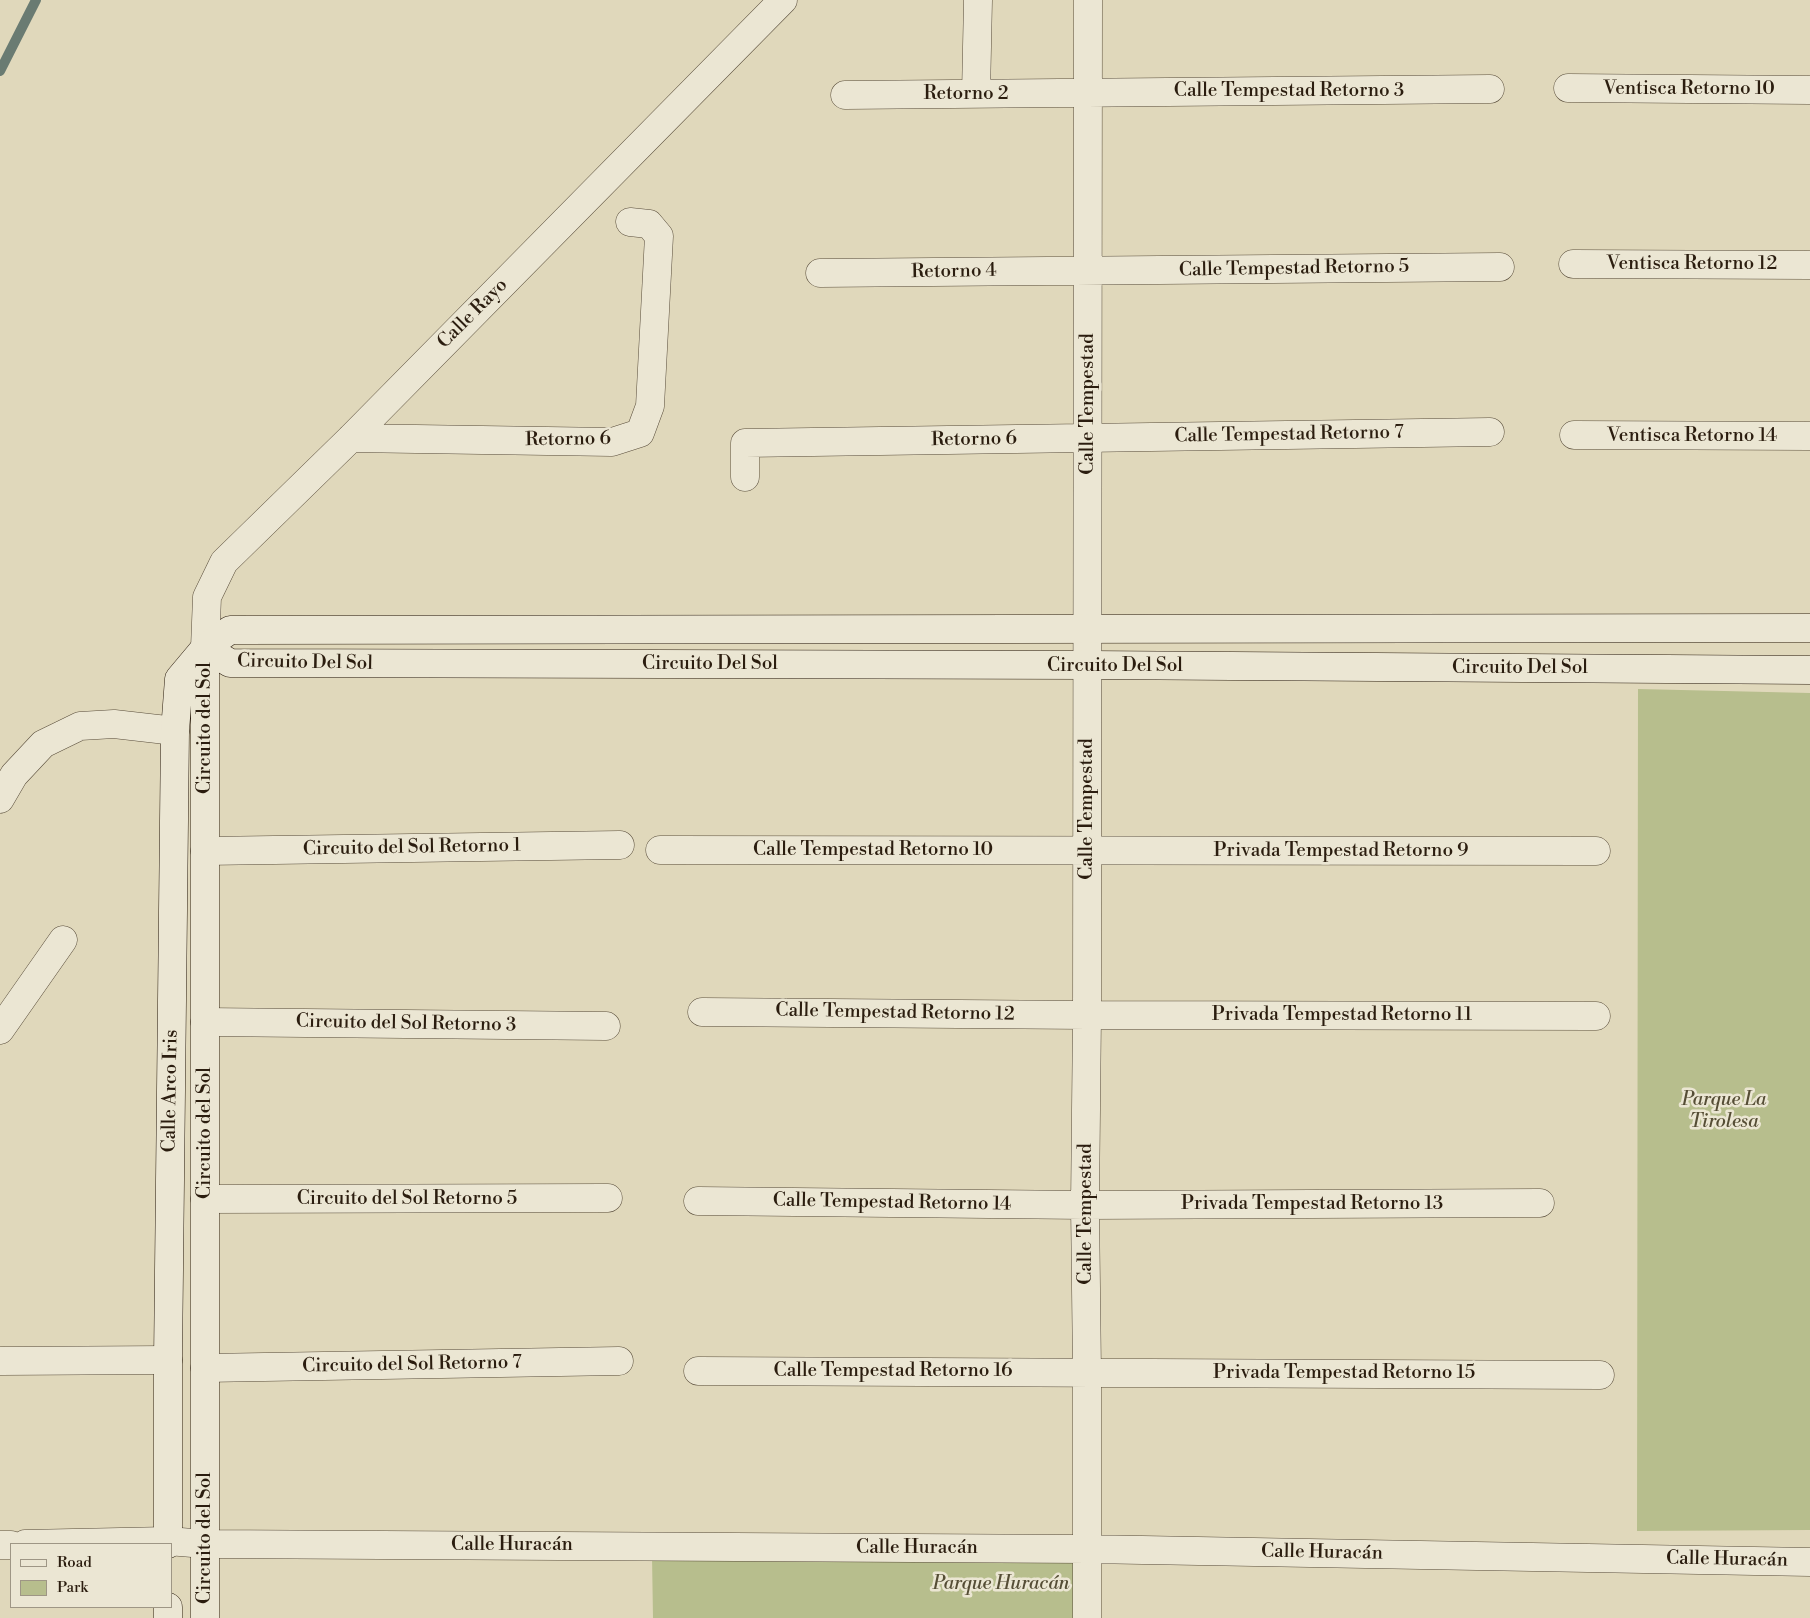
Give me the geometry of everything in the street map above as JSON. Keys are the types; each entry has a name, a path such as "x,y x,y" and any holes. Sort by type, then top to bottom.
{"street":[{"name":"Calle Rayo","path":"205,648 207,596 224,562 351,438 783,0"},
{"path":"976,94 978,0"},
{"name":"Calle Tempestad","path":"1087,1618 1085,1205 1088,665 1088,0"},
{"name":"Ventisca Retorno 10","path":"1568,88 1810,90"},
{"name":"Calle Tempestad Retorno 3","path":"1088,93 1490,89"},
{"name":"Retorno 2","path":"845,95 1088,93"},
{"name":"Retorno 6","path":"351,438 612,442 640,433 650,406 659,236 649,224 630,222"},
{"name":"Ventisca Retorno 12","path":"1573,264 1810,265"},
{"name":"Calle Tempestad Retorno 5","path":"1088,271 1500,267"},
{"name":"Retorno 4","path":"820,273 1088,271"},
{"name":"Calle Tempestad Retorno 7","path":"1088,438 1490,432"},
{"name":"Ventisca Retorno 14","path":"1574,435 1810,436"},
{"name":"Retorno 6","path":"745,477 745,444 1088,438"},
{"name":"Circuito Del Sol","path":"1810,628 230,630 205,648 230,663 1088,665 1810,670"},
{"name":"Calle Arco Iris","path":"168,1543 174,731 179,679 205,648"},
{"name":"Circuito del Sol","path":"205,648 205,1618"},
{"path":"0,799 14,775 43,744 80,726 114,724 174,731"},
{"name":"Circuito del Sol Retorno 1","path":"205,851 620,844"},
{"name":"Calle Tempestad Retorno 10","path":"660,850 1087,850"},
{"name":"Privada Tempestad Retorno 9","path":"1087,850 1596,851"},
{"path":"0,1030 63,940"},
{"name":"Calle Tempestad Retorno 12","path":"702,1012 1087,1015"},
{"name":"Privada Tempestad Retorno 11","path":"1087,1015 1596,1016"},
{"name":"Circuito del Sol Retorno 3","path":"205,1022 606,1026"},
{"name":"Circuito del Sol Retorno 5","path":"205,1199 608,1198"},
{"name":"Calle Tempestad Retorno 14","path":"698,1201 1085,1205"},
{"name":"Privada Tempestad Retorno 13","path":"1085,1205 1540,1203"},
{"path":"0,1361 168,1360"},
{"name":"Circuito del Sol Retorno 7","path":"205,1368 619,1362"},
{"name":"Calle Tempestad Retorno 16","path":"698,1371 1087,1372"},
{"name":"Privada Tempestad Retorno 15","path":"1087,1372 1600,1375"},
{"name":"Calle Huracán","path":"172,1543 1087,1549 1810,1562"}],"green space":[{"name":"Parque La Tirolesa","path":"1638,689 1810,693 1810,1530 1637,1531"},
{"name":"Parque Huracán","path":"1087,1549 1087,1618 653,1618 652,1556"}],"waterway":[{"path":"0,71 36,0"}]}
